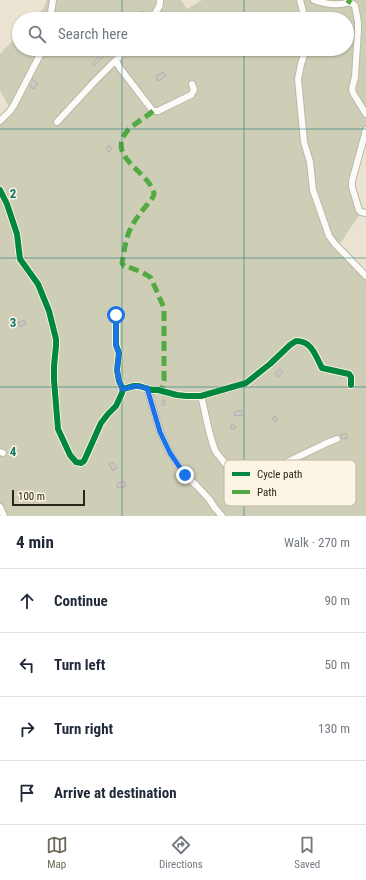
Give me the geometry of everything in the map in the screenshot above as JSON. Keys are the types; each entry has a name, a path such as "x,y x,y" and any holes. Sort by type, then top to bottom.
{"street":[{"path":"53,0 54,12"},
{"path":"156,12 159,9 160,0"},
{"path":"300,0 303,12"},
{"path":"314,0 321,3 331,4 351,2 355,6 358,30 355,77 352,89 366,114"},
{"path":"0,122 10,111 39,56"},
{"path":"57,122 120,56"},
{"path":"304,56 298,79 304,142 310,162 313,190 329,236 366,276"},
{"path":"116,61 153,111 158,111 191,96 194,90 192,84"},
{"path":"366,130 352,181 352,187 359,210 366,213"},
{"path":"0,190 7,204 17,234 20,259 38,284 49,311 56,340 54,380 58,429 70,455 76,462 81,462 84,460 102,423 116,406 122,393 117,370 119,353 116,346 116,315"},
{"path":"122,389 139,386 177,395 200,396 246,383 296,341 305,342 310,345 322,368 349,374 351,377 351,385"},
{"path":"147,388 160,432 170,453 185,475 209,499 222,516"},
{"path":"200,396 215,451 224,462"},
{"path":"291,460 337,439"},
{"path":"0,507 4,516"}],"green space":[{"path":"47,0 181,0 187,9 202,0 366,0 366,130 352,181 361,212 338,247 366,276 366,516 0,516 0,121 11,110 0,91 0,54 12,41 12,56 354,56 354,12 40,12 44,8"}],"building":[{"path":"99,56 104,56 94,66 92,64"},
{"path":"163,72 166,76 158,81 156,76"},
{"path":"31,79 38,83 34,89 28,85"},
{"path":"108,146 112,148 109,152 106,149"},
{"path":"24,320 26,324 20,327 18,323"},
{"path":"280,369 283,373 278,377 275,373"},
{"path":"162,400 165,400 165,405 162,405"},
{"path":"242,410 242,415 235,416 234,412"},
{"path":"275,416 278,420 275,422 272,418"},
{"path":"231,425 235,425 236,428 231,429"},
{"path":"341,434 347,434 347,439 341,438"},
{"path":"113,462 117,468 113,471 109,464"},
{"path":"124,481 126,486 118,488 117,484"}],"marked path":[{"path":"347,0 351,3"},
{"path":"153,111 128,130 122,140 121,148 125,156 130,164 145,178 151,186 154,194 131,227 126,240 122,263 124,266 145,274 151,278 164,308 164,380 161,391"}],"cycle path":[{"path":"0,190 7,204 17,234 20,259 38,284 49,311 56,339 54,380 58,429 70,455 76,462 81,463 84,461 101,423 116,406 122,393 123,389 119,381 117,370 119,353 116,345 116,315"},
{"path":"123,389 139,386 177,395 201,396 246,383 296,341 306,343 309,346 322,368 349,374 351,377 351,385"}],"route":[{"path":"116,315 116,346 119,353 117,370 122,389 134,386 147,388 160,432 170,453 185,475"}]}
